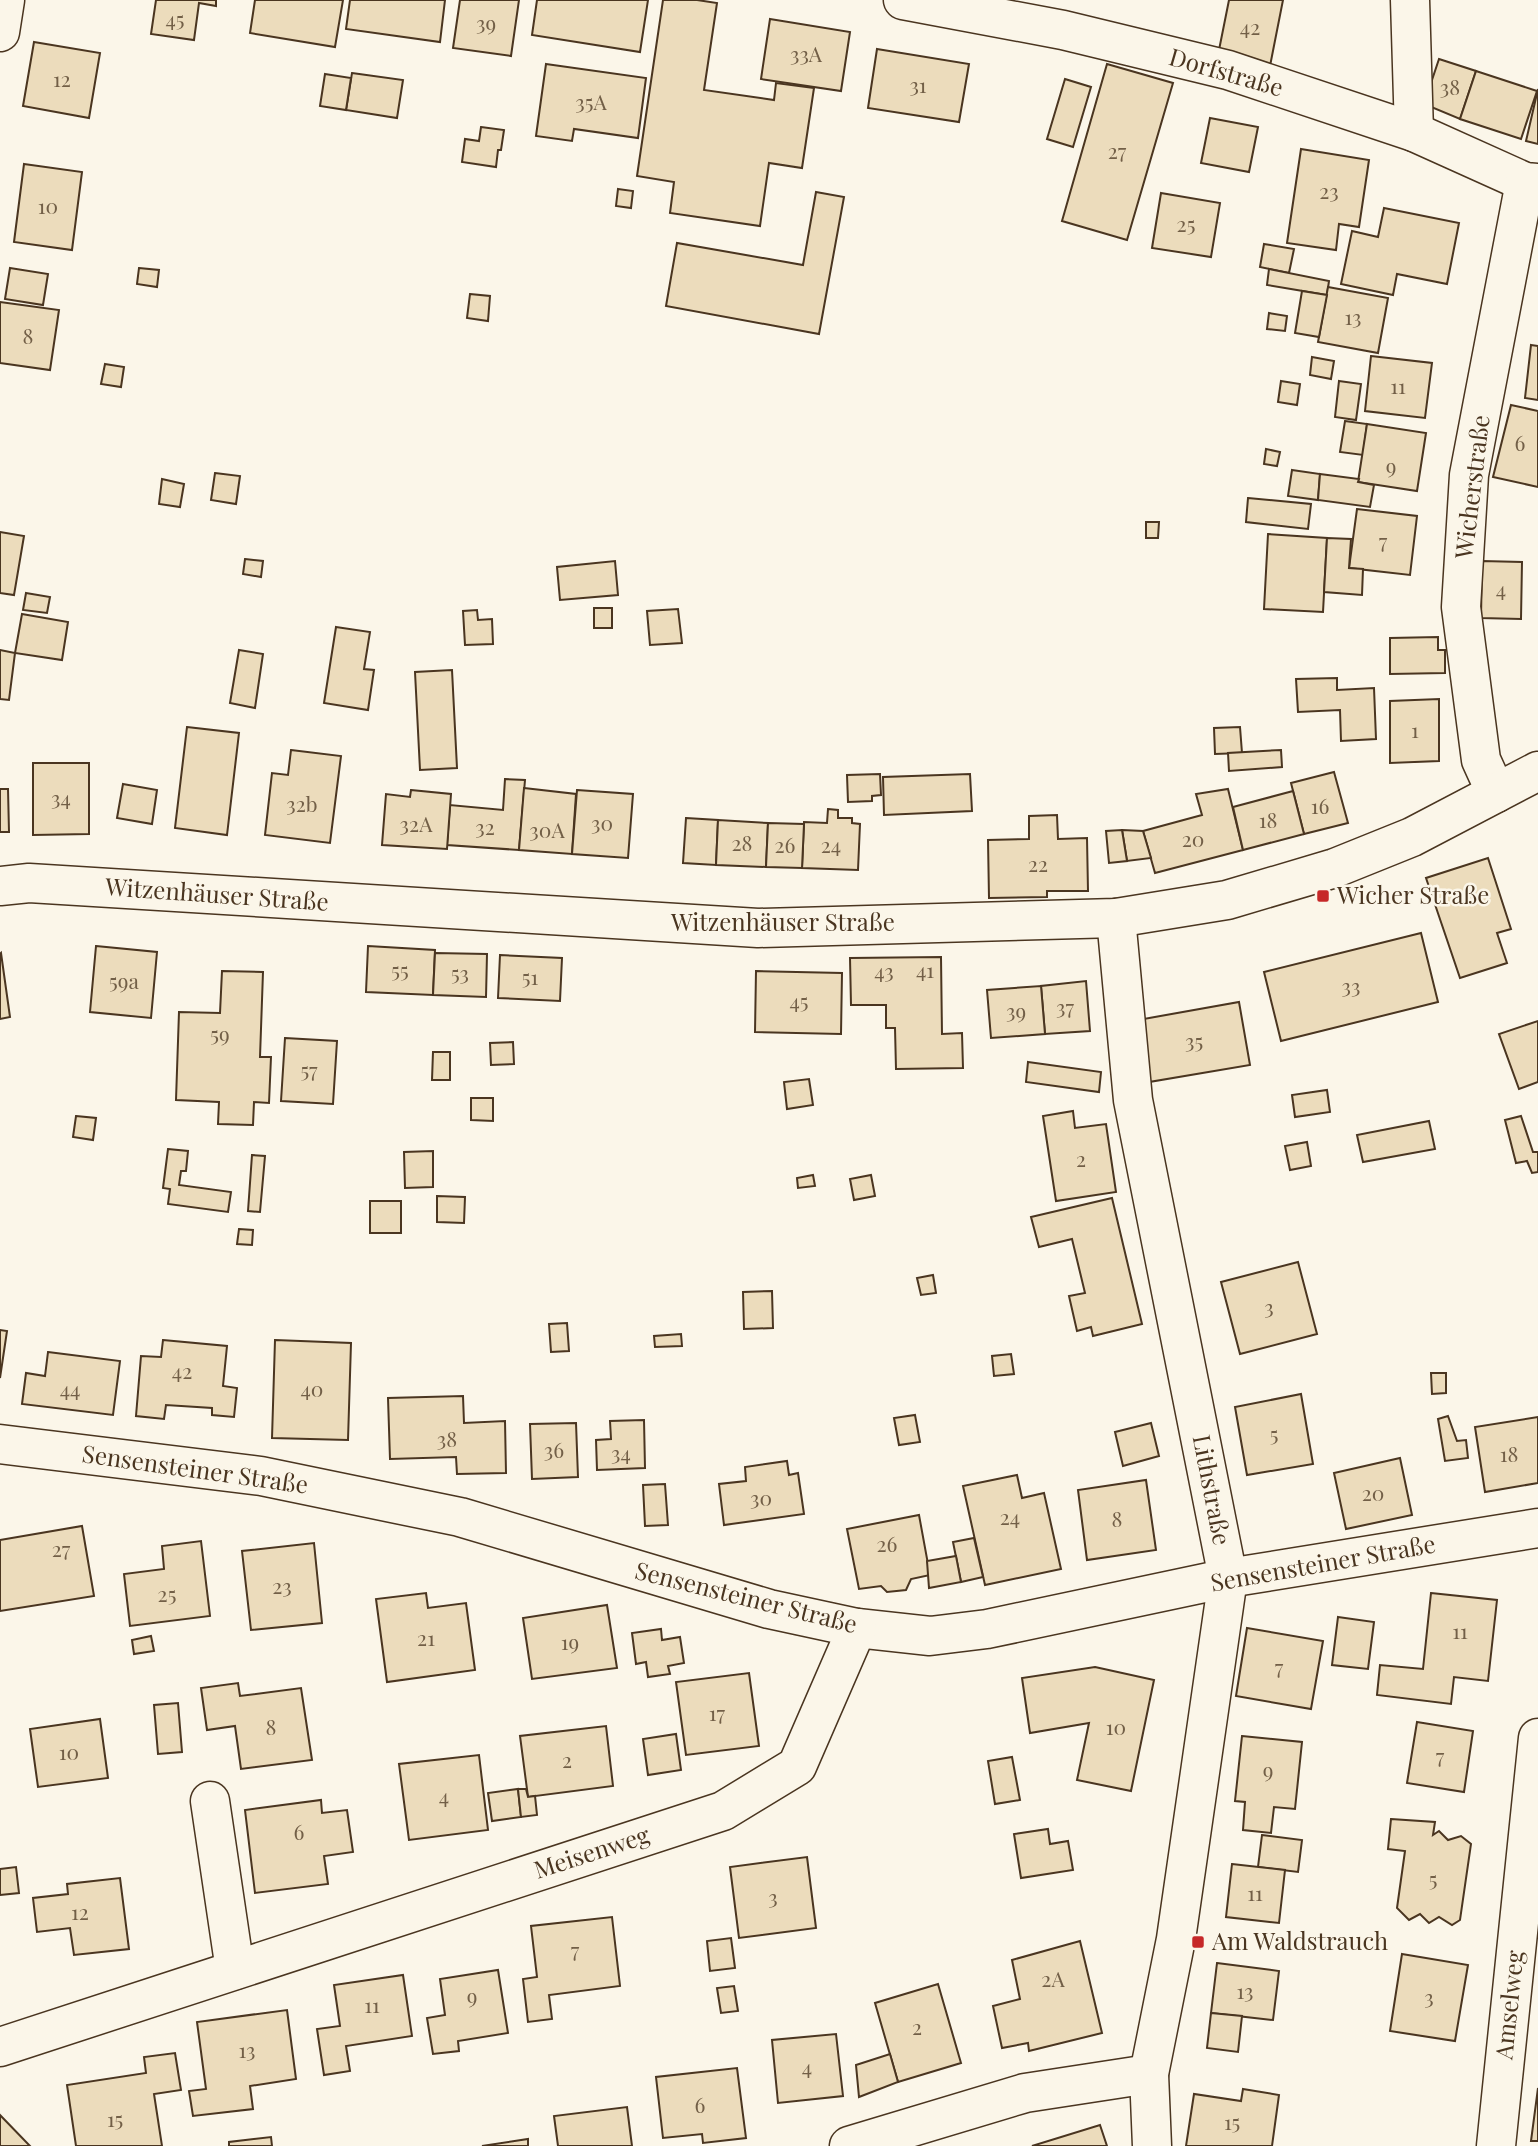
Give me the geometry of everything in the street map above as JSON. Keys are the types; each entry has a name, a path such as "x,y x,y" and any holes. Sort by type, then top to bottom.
{"street":[{"path":"0,32 5,0"},
{"name":"Dorfstraße","path":"903,0 1063,30 1228,70 1414,132 1532,182"},
{"path":"1410,0 1414,132"},
{"name":"Wicherstraße","path":"1496,793 1481,760 1461,607 1469,475 1532,182"},
{"name":"Witzenhäuser Straße","path":"0,886 29,883 758,928 1115,918 1227,900 1335,868 1412,837 1538,771"},
{"name":"Lithstraße","path":"1115,918 1133,1100 1228,1578 1176,1939 1149,2074 1153,2146"},
{"name":"Sensensteiner Straße","path":"0,1444 261,1476 460,1517 769,1609 857,1628 930,1636 987,1629 1228,1578 1538,1528"},
{"name":"Meisenweg","path":"0,2047 723,1811 797,1766 857,1628"},
{"name":"Amselweg","path":"1496,2146 1538,1738"},
{"path":"210,1801 235,1970"},
{"path":"849,2146 1025,2093 1149,2074"}],"building":[{"path":"156,0 216,0 216,6 199,3 194,40 151,34"},
{"path":"255,0 343,0 335,47 250,33"},
{"path":"350,0 445,0 440,42 346,29"},
{"path":"460,0 519,0 511,56 453,48"},
{"path":"537,0 648,0 640,52 532,35"},
{"path":"663,0 717,3 704,90 774,100 776,83 814,88 802,168 769,163 760,226 670,213 674,182 637,176"},
{"path":"1229,0 1283,0 1270,66 1218,55"},
{"path":"770,19 850,32 841,91 761,79"},
{"path":"34,42 100,53 89,118 23,106"},
{"path":"877,49 969,64 959,122 868,108"},
{"path":"1439,59 1476,71 1460,119 1424,104"},
{"path":"546,64 646,78 638,138 574,129 572,141 536,136"},
{"path":"1107,64 1173,83 1127,240 1062,221"},
{"path":"1476,71 1537,91 1521,139 1460,119"},
{"path":"352,73 403,80 397,118 346,110"},
{"path":"325,74 351,78 346,110 320,106"},
{"path":"1065,79 1091,87 1073,147 1047,139"},
{"path":"1538,89 1538,144 1526,141"},
{"path":"1210,118 1258,127 1249,172 1201,163"},
{"path":"481,127 504,130 496,167 462,162 465,139 479,141"},
{"path":"1301,149 1369,160 1359,227 1339,224 1336,250 1287,243"},
{"path":"24,164 82,172 72,250 14,242"},
{"path":"618,189 633,191 631,208 616,206"},
{"path":"816,192 844,197 819,334 666,306 677,243 803,265"},
{"path":"1161,193 1220,203 1211,257 1152,248"},
{"path":"1384,208 1459,223 1447,284 1397,274 1393,295 1341,284 1352,231 1378,237"},
{"path":"1264,244 1294,249 1289,273 1260,267"},
{"path":"10,268 48,274 43,305 5,299"},
{"path":"139,268 159,270 157,287 137,284"},
{"path":"1269,269 1329,281 1327,295 1267,285"},
{"path":"1328,287 1388,298 1378,353 1318,342"},
{"path":"1302,291 1327,295 1319,337 1295,333"},
{"path":"470,294 490,296 488,321 467,318"},
{"path":"0,302 59,310 50,370 0,363"},
{"path":"1269,313 1287,316 1285,331 1267,329"},
{"path":"1531,345 1538,346 1538,400 1525,398"},
{"path":"1371,356 1432,363 1425,418 1365,411"},
{"path":"1312,357 1334,361 1331,379 1310,375"},
{"path":"105,364 124,367 121,387 101,384"},
{"path":"1281,381 1300,384 1297,405 1278,402"},
{"path":"1339,381 1361,384 1356,420 1335,417"},
{"path":"1511,405 1538,411 1538,487 1493,477"},
{"path":"1345,421 1367,424 1363,455 1340,452"},
{"path":"1367,424 1426,433 1417,491 1358,482"},
{"path":"1266,449 1280,452 1277,466 1264,464"},
{"path":"1292,470 1320,474 1318,500 1288,496"},
{"path":"215,473 240,476 236,504 211,500"},
{"path":"1320,474 1359,479 1358,482 1374,485 1370,507 1318,500"},
{"path":"162,479 184,484 180,507 159,504"},
{"path":"1248,498 1311,504 1308,529 1246,522"},
{"path":"1357,509 1417,516 1410,575 1349,568"},
{"path":"1146,522 1159,522 1158,538 1146,538"},
{"path":"0,532 24,536 14,595 0,593"},
{"path":"1268,534 1327,538 1323,612 1264,609"},
{"path":"1327,538 1351,539 1349,568 1363,569 1362,595 1324,592"},
{"path":"245,559 263,561 261,577 243,574"},
{"path":"615,561 618,595 560,600 557,567"},
{"path":"1482,561 1522,562 1521,619 1481,618"},
{"path":"26,593 50,597 47,613 23,610"},
{"path":"594,608 612,608 612,628 594,628"},
{"path":"678,609 682,643 650,645 647,611"},
{"path":"477,610 478,620 492,619 493,644 465,645 463,611"},
{"path":"22,614 68,622 62,660 15,653"},
{"path":"336,627 370,632 364,669 374,670 368,710 324,703"},
{"path":"1438,637 1438,650 1445,650 1445,673 1390,674 1390,638"},
{"path":"0,650 15,653 9,700 0,699"},
{"path":"239,650 263,654 255,708 230,703"},
{"path":"452,670 457,768 420,770 415,672"},
{"path":"1337,678 1337,690 1374,688 1376,739 1341,741 1340,710 1298,712 1296,679"},
{"path":"1439,699 1439,761 1390,763 1390,701"},
{"path":"187,727 239,733 227,835 175,828"},
{"path":"1240,727 1242,753 1215,754 1214,728"},
{"path":"291,750 341,756 330,843 265,835 272,773 288,775"},
{"path":"1281,750 1282,767 1229,771 1228,753"},
{"path":"33,763 89,763 89,834 33,835"},
{"path":"1334,772 1348,823 1304,834 1291,783"},
{"path":"880,774 881,795 872,796 872,801 848,802 847,775"},
{"path":"970,774 972,811 884,815 883,777"},
{"path":"505,779 525,780 519,850 447,845 450,805 503,810"},
{"path":"123,784 157,790 152,824 117,818"},
{"path":"524,788 576,794 572,854 519,850"},
{"path":"0,789 8,789 9,832 0,832"},
{"path":"1228,789 1243,850 1155,873 1143,831 1202,815 1196,794"},
{"path":"411,790 451,794 447,849 382,845 386,794 410,797"},
{"path":"577,790 633,794 628,858 572,854"},
{"path":"1293,791 1304,834 1243,850 1233,807"},
{"path":"828,809 838,810 838,818 852,818 852,823 860,824 858,870 802,868 804,822 827,823"},
{"path":"1057,815 1058,839 1087,838 1088,891 1047,891 1047,897 989,898 988,840 1029,839 1029,816"},
{"path":"686,818 718,820 716,865 683,863"},
{"path":"718,820 768,823 766,867 716,865"},
{"path":"768,823 804,824 802,868 766,867"},
{"path":"1122,830 1143,831 1151,858 1127,861"},
{"path":"1122,830 1127,861 1109,863 1106,831"},
{"path":"1488,858 1511,929 1497,933 1507,963 1460,978 1426,878"},
{"path":"1421,933 1438,1002 1281,1041 1264,972"},
{"path":"96,946 157,952 151,1018 90,1012"},
{"path":"368,946 435,950 433,995 366,992"},
{"path":"435,953 487,954 486,997 433,995"},
{"path":"0,954 10,1017 0,1019"},
{"path":"500,955 562,958 560,1001 498,998"},
{"path":"941,957 942,1034 962,1033 963,1068 896,1069 895,1028 886,1028 886,1005 851,1005 850,958"},
{"path":"222,971 263,972 260,1057 271,1057 269,1103 254,1102 253,1125 218,1124 219,1102 176,1100 179,1012 220,1013"},
{"path":"756,971 842,973 841,1034 755,1032"},
{"path":"1086,981 1090,1031 1045,1034 1041,986"},
{"path":"1041,986 1045,1034 991,1038 987,990"},
{"path":"1239,1002 1250,1065 1149,1082 1138,1020"},
{"path":"1538,1021 1538,1082 1519,1089 1499,1034"},
{"path":"285,1038 337,1041 333,1104 281,1101"},
{"path":"513,1042 514,1064 491,1065 490,1043"},
{"path":"433,1052 450,1052 450,1080 432,1080"},
{"path":"1028,1062 1101,1072 1099,1092 1026,1082"},
{"path":"809,1079 813,1105 787,1109 784,1082"},
{"path":"1327,1090 1330,1112 1295,1117 1292,1095"},
{"path":"471,1098 493,1098 493,1121 471,1120"},
{"path":"1073,1111 1075,1128 1106,1124 1116,1192 1056,1201 1043,1116"},
{"path":"76,1116 96,1118 93,1140 73,1137"},
{"path":"1521,1116 1533,1152 1538,1152 1538,1172 1532,1173 1527,1161 1516,1163 1505,1120"},
{"path":"1429,1121 1435,1149 1363,1162 1357,1135"},
{"path":"1307,1142 1311,1166 1290,1170 1285,1146"},
{"path":"168,1149 188,1151 186,1171 181,1171 179,1185 231,1192 228,1212 168,1204 170,1189 163,1188"},
{"path":"433,1151 433,1187 405,1188 404,1152"},
{"path":"252,1155 265,1156 260,1212 248,1211"},
{"path":"813,1175 815,1186 798,1188 797,1178"},
{"path":"871,1175 875,1196 854,1200 850,1179"},
{"path":"437,1196 465,1197 464,1223 437,1222"},
{"path":"1112,1198 1142,1324 1093,1336 1091,1327 1077,1331 1069,1296 1085,1293 1072,1239 1039,1247 1031,1217"},
{"path":"370,1201 401,1201 401,1233 370,1233"},
{"path":"239,1229 253,1230 252,1245 237,1244"},
{"path":"1298,1262 1317,1334 1240,1354 1221,1282"},
{"path":"933,1275 936,1293 921,1295 917,1278"},
{"path":"772,1291 773,1328 744,1329 743,1292"},
{"path":"567,1323 569,1351 551,1352 549,1324"},
{"path":"0,1330 7,1331 0,1378"},
{"path":"681,1334 682,1346 655,1347 654,1336"},
{"path":"163,1340 227,1346 223,1386 237,1388 234,1417 212,1415 212,1408 166,1405 164,1419 136,1416 141,1356 161,1357"},
{"path":"275,1340 351,1343 348,1440 272,1438"},
{"path":"48,1352 120,1361 113,1415 22,1404 26,1373 45,1376"},
{"path":"1011,1354 1014,1374 994,1376 992,1356"},
{"path":"1431,1373 1446,1373 1446,1393 1432,1394"},
{"path":"1301,1394 1313,1464 1247,1475 1235,1407"},
{"path":"463,1396 464,1423 505,1421 506,1473 457,1474 456,1457 390,1459 388,1398"},
{"path":"915,1415 920,1442 899,1445 894,1418"},
{"path":"1448,1416 1457,1441 1466,1440 1468,1458 1445,1461 1438,1419"},
{"path":"1538,1417 1538,1483 1485,1492 1475,1427"},
{"path":"644,1420 645,1468 597,1470 596,1440 611,1439 610,1421"},
{"path":"576,1423 578,1477 532,1479 530,1424"},
{"path":"1151,1423 1159,1456 1123,1466 1115,1432"},
{"path":"1400,1458 1412,1515 1346,1529 1334,1473"},
{"path":"787,1461 789,1475 798,1473 804,1514 724,1525 719,1484 746,1481 745,1467"},
{"path":"1017,1475 1022,1498 1044,1493 1061,1569 985,1585 963,1486"},
{"path":"1146,1480 1156,1550 1087,1560 1078,1490"},
{"path":"665,1484 668,1525 645,1526 643,1485"},
{"path":"919,1515 930,1575 911,1579 906,1590 887,1592 881,1586 859,1589 847,1529"},
{"path":"82,1526 94,1596 0,1611 0,1540"},
{"path":"974,1538 983,1577 961,1582 953,1542"},
{"path":"201,1541 210,1616 130,1626 124,1574 164,1569 162,1546"},
{"path":"314,1543 322,1623 251,1630 242,1551"},
{"path":"956,1556 961,1582 929,1588 927,1561"},
{"path":"426,1593 428,1608 466,1603 475,1670 387,1682 376,1599"},
{"path":"1431,1593 1497,1600 1488,1681 1454,1677 1451,1704 1377,1695 1380,1665 1423,1669"},
{"path":"607,1605 617,1668 532,1679 523,1618"},
{"path":"1338,1617 1374,1622 1368,1669 1332,1665"},
{"path":"1247,1628 1323,1641 1311,1709 1236,1696"},
{"path":"661,1629 662,1640 680,1637 684,1663 668,1666 670,1674 648,1677 646,1662 636,1664 632,1633"},
{"path":"151,1636 154,1651 134,1654 132,1640"},
{"path":"1095,1667 1154,1680 1131,1791 1077,1780 1089,1723 1030,1733 1022,1678"},
{"path":"749,1673 759,1746 686,1755 676,1682"},
{"path":"238,1683 240,1696 301,1688 312,1760 241,1769 235,1726 207,1730 201,1688"},
{"path":"178,1703 182,1752 158,1754 154,1705"},
{"path":"100,1719 108,1778 38,1787 30,1729"},
{"path":"1417,1722 1473,1731 1464,1792 1407,1783"},
{"path":"606,1726 613,1786 528,1797 520,1736"},
{"path":"676,1734 681,1770 648,1775 643,1739"},
{"path":"1242,1736 1302,1742 1295,1809 1274,1807 1271,1833 1243,1830 1245,1802 1235,1801"},
{"path":"479,1755 488,1830 409,1840 399,1764"},
{"path":"1012,1757 1020,1800 995,1804 988,1761"},
{"path":"518,1789 521,1817 492,1821 488,1793"},
{"path":"518,1789 526,1789 528,1797 535,1796 537,1815 521,1817"},
{"path":"321,1800 322,1813 347,1810 353,1852 324,1856 328,1884 255,1893 245,1810"},
{"path":"1391,1819 1435,1822 1433,1835 1439,1831 1448,1840 1461,1836 1471,1844 1460,1920 1452,1925 1439,1917 1429,1923 1420,1914 1409,1920 1397,1908 1405,1851 1388,1849"},
{"path":"1048,1829 1050,1844 1068,1841 1073,1870 1021,1878 1014,1834"},
{"path":"1262,1835 1302,1840 1298,1872 1258,1867"},
{"path":"807,1857 816,1928 739,1938 730,1867"},
{"path":"1232,1864 1285,1870 1279,1923 1226,1917"},
{"path":"16,1867 19,1893 0,1895 0,1869"},
{"path":"120,1878 129,1949 74,1955 70,1928 37,1932 33,1898 68,1894 67,1884"},
{"path":"612,1917 620,1986 549,1995 552,2019 528,2022 523,1979 537,1977 531,1926"},
{"path":"731,1938 735,1968 710,1971 707,1941"},
{"path":"1080,1941 1102,2033 1029,2051 1028,2043 1002,2048 993,2006 1020,1999 1012,1960"},
{"path":"1402,1954 1468,1965 1455,2041 1390,2031"},
{"path":"1217,1963 1279,1971 1273,2020 1211,2013"},
{"path":"498,1970 508,2033 458,2041 459,2051 433,2054 427,2018 445,2015 440,1979"},
{"path":"403,1975 412,2036 346,2046 350,2071 324,2075 317,2029 340,2026 334,1985"},
{"path":"938,1984 961,2063 898,2082 875,2003"},
{"path":"734,1986 738,2011 721,2013 717,1988"},
{"path":"287,2010 296,2079 250,2086 253,2109 193,2116 189,2091 206,2089 197,2022"},
{"path":"1211,2013 1242,2016 1238,2052 1207,2048"},
{"path":"836,2034 843,2096 778,2103 772,2040"},
{"path":"175,2053 181,2090 154,2094 162,2146 76,2146 67,2085 146,2073 144,2057"},
{"path":"890,2054 898,2082 859,2097 856,2065"},
{"path":"737,2068 746,2138 703,2143 702,2134 663,2138 656,2077"},
{"path":"1538,2088 1538,2141 1531,2141"},
{"path":"1243,2089 1279,2095 1272,2146 1186,2146 1194,2094 1241,2101"},
{"path":"627,2107 632,2146 558,2146 554,2116"},
{"path":"0,2115 30,2146 0,2146"},
{"path":"1100,2125 1107,2146 1032,2146"},
{"path":"271,2137 272,2146 229,2146 229,2142"},
{"path":"528,2139 528,2146 482,2146"}],"place":[{"name":"Wicher Straße","path":"1323,896"},
{"name":"Am Waldstrauch","path":"1198,1942"}]}
